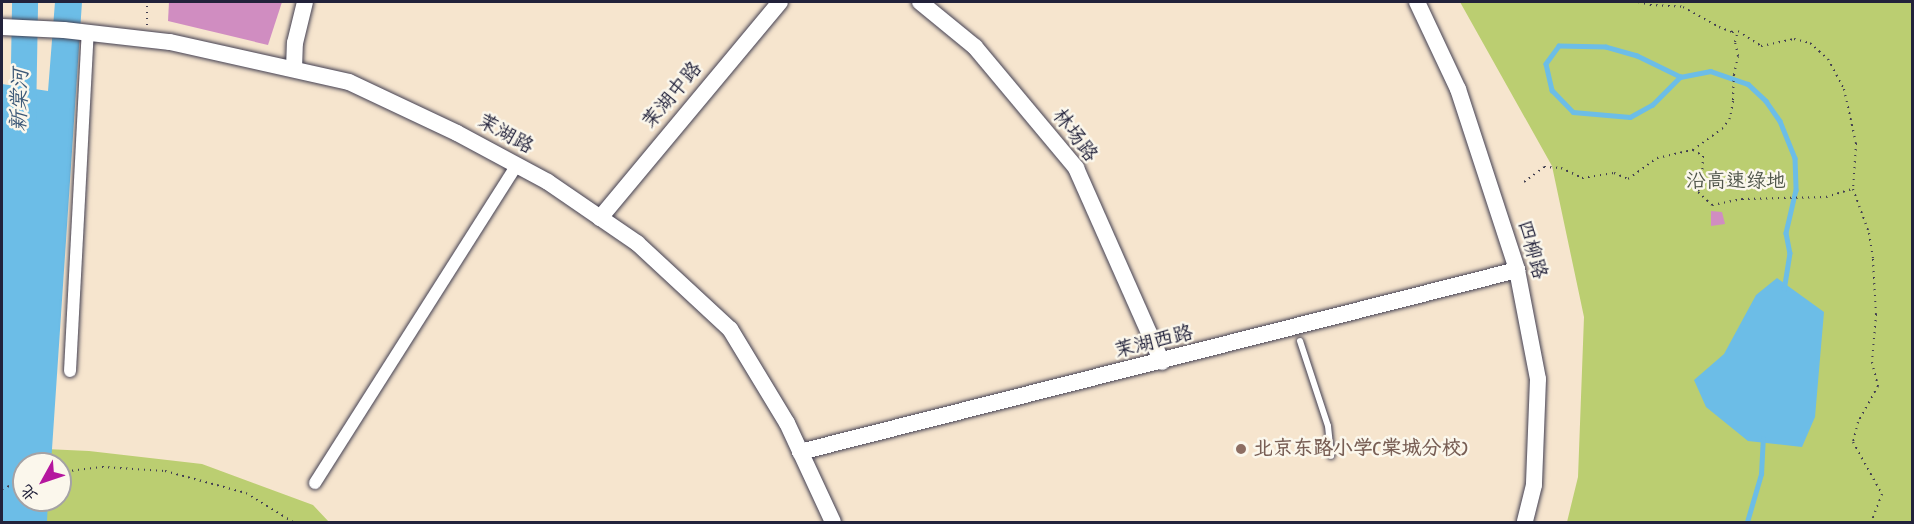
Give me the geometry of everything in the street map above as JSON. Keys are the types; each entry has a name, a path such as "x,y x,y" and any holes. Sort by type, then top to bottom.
{"street":[{"path":"294,69 296,43 304,2"},
{"name":"茉湖中路","path":"600,218 780,2"},
{"name":"林场路","path":"920,2 975,47 1077,168 1162,362"},
{"name":"四柳路","path":"1417,2 1458,89 1517,270 1538,379 1534,485 1525,522"},
{"name":"茉湖路","path":"2,27 64,30 170,42 350,82 457,133 548,182 637,243 730,329 788,423 833,522"},
{"path":"70,371 88,33"},
{"path":"315,483 517,165"},
{"name":"茉湖西路","path":"800,452 1162,362 1517,270"}],"lane":[{"path":"1300,341 1328,426 1331,456"}],"path":[{"path":"147,2 147,25"},
{"path":"1638,2 1650,6 1683,7 1719,27 1732,32 1738,31 1761,46 1803,40 1821,51 1828,59 1844,89 1856,143 1853,189 1869,233 1874,259 1876,314 1872,363 1878,386 1858,422 1853,442 1882,494 1871,522"},
{"path":"1524,182 1544,167 1561,168 1582,178 1614,173 1628,179 1657,158 1693,150 1723,128 1730,118 1738,56 1735,42 1738,31"},
{"path":"1733,92 1733,100"},
{"path":"1693,150 1703,156 1702,178 1698,192 1712,205 1742,199 1810,198 1840,194 1853,189"},
{"path":"72,471 102,468 165,471 246,493 293,522"}],"green space":[{"name":"沿高速绿地","path":"1460,2 1912,2 1912,522 1567,522 1578,477 1584,317 1552,166"},
{"path":"2,447 89,451 202,464 313,505 329,522 2,522"}],"water":[{"path":"55,2 82,2 52,452 12,452 12,512 47,512 47,522 2,522 2,84 48,91"},
{"path":"1777,278 1824,312 1815,417 1802,447 1748,441 1706,407 1694,380 1724,354 1756,295"}],"building":[{"path":"169,2 282,2 268,45 168,21"},
{"path":"1711,211 1722,212 1725,224 1711,226"}],"waterway":[{"name":"新棠河","path":"23,121 25,2"},
{"path":"1680,77 1637,56 1606,47 1559,46 1546,64 1552,90 1573,112 1630,117 1652,105 1680,77 1710,71 1748,84 1766,101 1780,121 1795,158 1796,190 1786,233 1790,253 1784,289"},
{"path":"1747,522 1761,474 1763,439"}],"place":[{"name":"北京东路小学(棠城分校)","path":"1241,449"}]}
